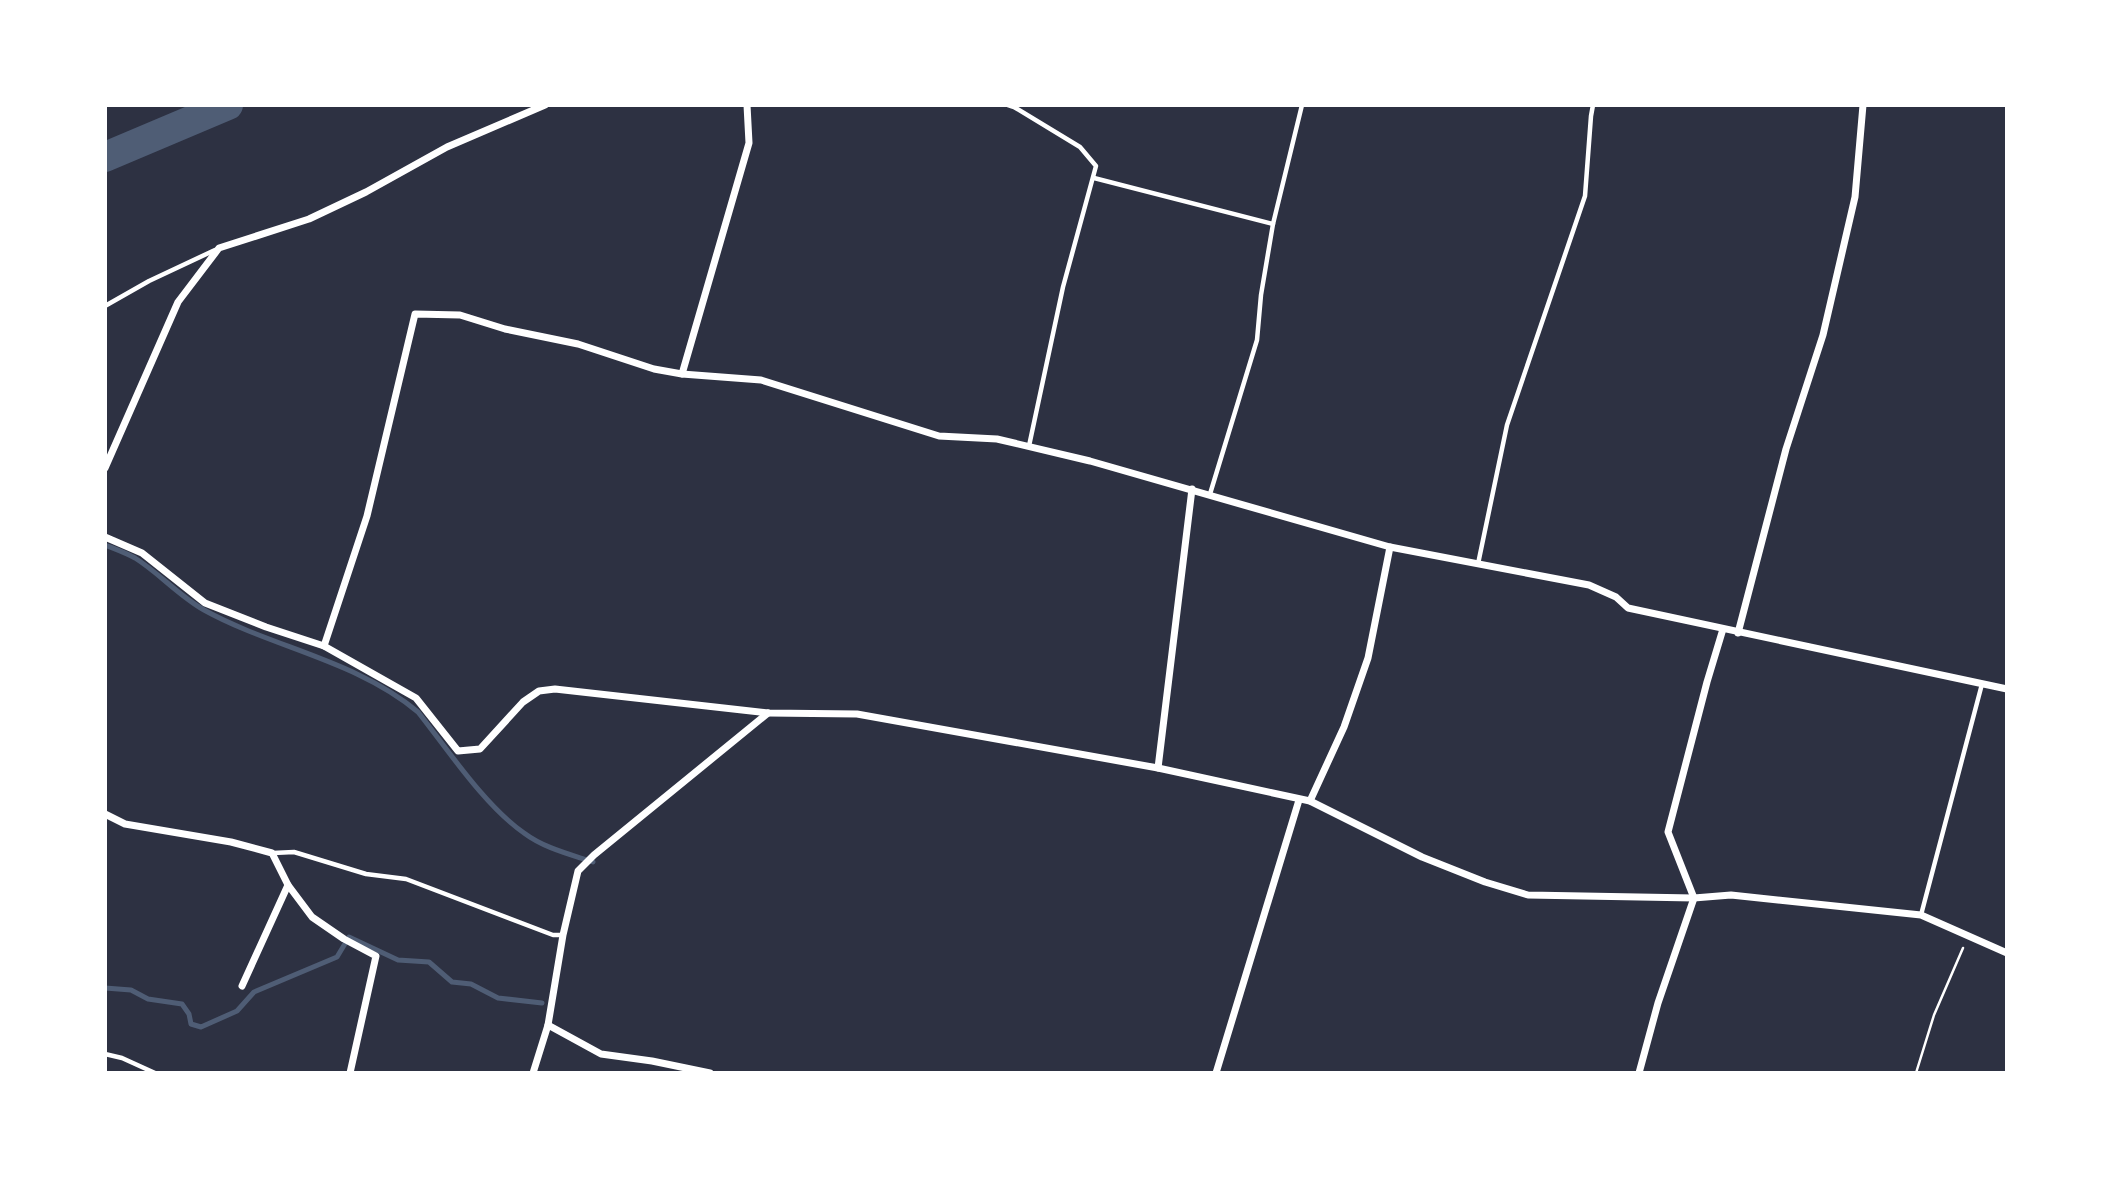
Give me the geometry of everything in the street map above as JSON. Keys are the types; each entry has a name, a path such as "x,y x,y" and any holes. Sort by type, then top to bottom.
{"street":[{"path":"105,468 178,302 219,248 309,219 366,192 447,147 545,105"},
{"path":"682,373 748,143 747,105"},
{"path":"1738,632 1786,449 1823,335 1855,197 1863,105"},
{"path":"324,646 367,516 415,314 460,315 505,330 578,344 654,369 761,380 939,436 997,439 1029,446 1210,494 1390,547 1589,585 1616,597 1628,608 2007,689"},
{"path":"1158,768 1192,489"},
{"path":"105,537 142,553 205,603 324,646 416,698 458,751 480,749 523,702 539,691 555,689 768,713 857,714 1158,768 1310,801 1422,857 1485,882 1528,895 1694,898 1731,895 1921,915 2007,953"},
{"path":"1310,801 1344,727 1368,658 1390,547"},
{"path":"1639,1073 1658,1003 1694,898 1668,832 1723,629"},
{"path":"533,1073 548,1025 563,935 578,871 768,713"},
{"path":"1216,1073 1299,800"},
{"path":"105,814 125,824 231,842 272,853 288,885 312,917 376,956 350,1073"},
{"path":"242,986 288,885"},
{"path":"548,1025 601,1054 710,1073"}],"lane":[{"path":"1008,105 1080,147 1096,166 1063,287 1029,446"},
{"path":"1210,494 1257,340 1261,295 1273,224 1302,105"},
{"path":"1478,565 1507,425 1585,195 1594,105"},
{"path":"1094,177 1273,224"},
{"path":"105,306 149,281 219,248"},
{"path":"1921,915 1982,683"},
{"path":"272,853 293,852 366,874 406,879 553,934 563,935"},
{"path":"105,1054 122,1058 155,1073"}],"path":[{"path":"1916,1073 1934,1015 1969,935"}],"waterway":[{"path":"105,157 228,105"},
{"path":"105,545 135,558 204,610 258,635 341,667 394,694 418,712 468,777 509,822 540,843 593,862"},
{"path":"105,988 131,990 148,999 182,1004 189,1014 191,1024 201,1027 237,1011 254,992 337,957 349,937 398,960 429,962 452,982 471,984 498,998 542,1003"}]}
